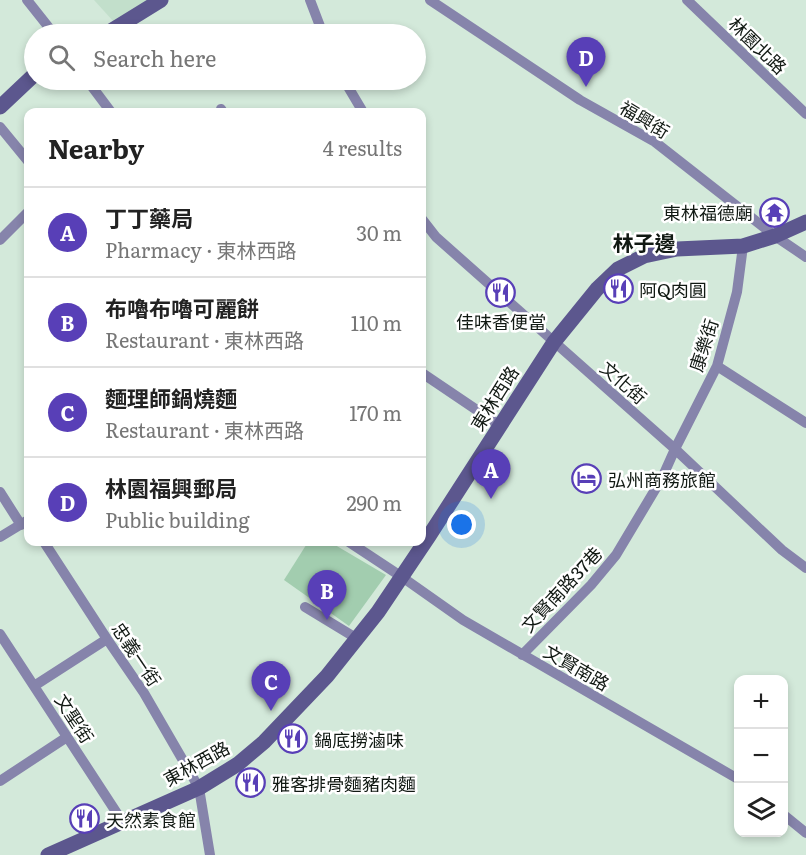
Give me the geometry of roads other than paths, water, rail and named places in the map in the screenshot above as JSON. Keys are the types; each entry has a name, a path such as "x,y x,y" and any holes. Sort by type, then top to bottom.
{"street":[{"path":"27,0 46,24"},
{"path":"122,24 161,0"},
{"path":"310,0 319,24"},
{"name":"福興街","path":"430,0 580,100 655,142 775,236 806,257"},
{"name":"林園北路","path":"687,0 806,114"},
{"path":"0,106 24,84"},
{"path":"94,90 108,108"},
{"path":"350,90 361,108"},
{"path":"0,127 24,156"},
{"path":"0,240 24,216"},
{"name":"東林西路","path":"426,541 554,342 597,289 618,269 644,256 677,249 743,246 775,236 806,222"},
{"name":"文化街","path":"426,224 436,237 675,449 782,550 806,568"},
{"name":"康樂街","path":"675,449 717,366 736,292 743,246"},
{"path":"717,366 806,423"},
{"path":"426,376 499,425"},
{"name":"文賢南路37巷","path":"522,655 591,585 616,555 662,478 675,449"},
{"path":"0,492 24,521"},
{"path":"0,537 24,523"},
{"name":"忠義一街","path":"47,546 144,693 199,788"},
{"name":"文賢南路","path":"355,546 463,620 734,776"},
{"name":"東林西路","path":"48,855 199,788 238,764 264,742 327,676 378,612 422,546"},
{"path":"305,607 356,638"},
{"name":"文聖街","path":"0,634 122,821"},
{"path":"34,686 107,639"},
{"path":"0,781 67,737"},
{"path":"199,788 210,855"},
{"path":"788,819 806,833"}],"place":[{"name":"林園福興郵局","path":"586,87"},
{"name":"東林福德廟","path":"774,212"},
{"name":"阿Q肉圓","path":"618,289"},
{"name":"佳味香便當","path":"501,292"},
{"name":"弘州商務旅館","path":"587,479"},
{"name":"丁丁藥局","path":"491,499"},
{"name":"布嚕布嚕可麗餅","path":"327,620"},
{"name":"麵理師鍋燒麵","path":"271,711"},
{"name":"鍋底撈滷味","path":"293,739"},
{"name":"雅客排骨麵豬肉麵","path":"251,783"},
{"name":"天然素食館","path":"85,819"}],"district":[{"name":"林子邊","path":"644,241"}]}
